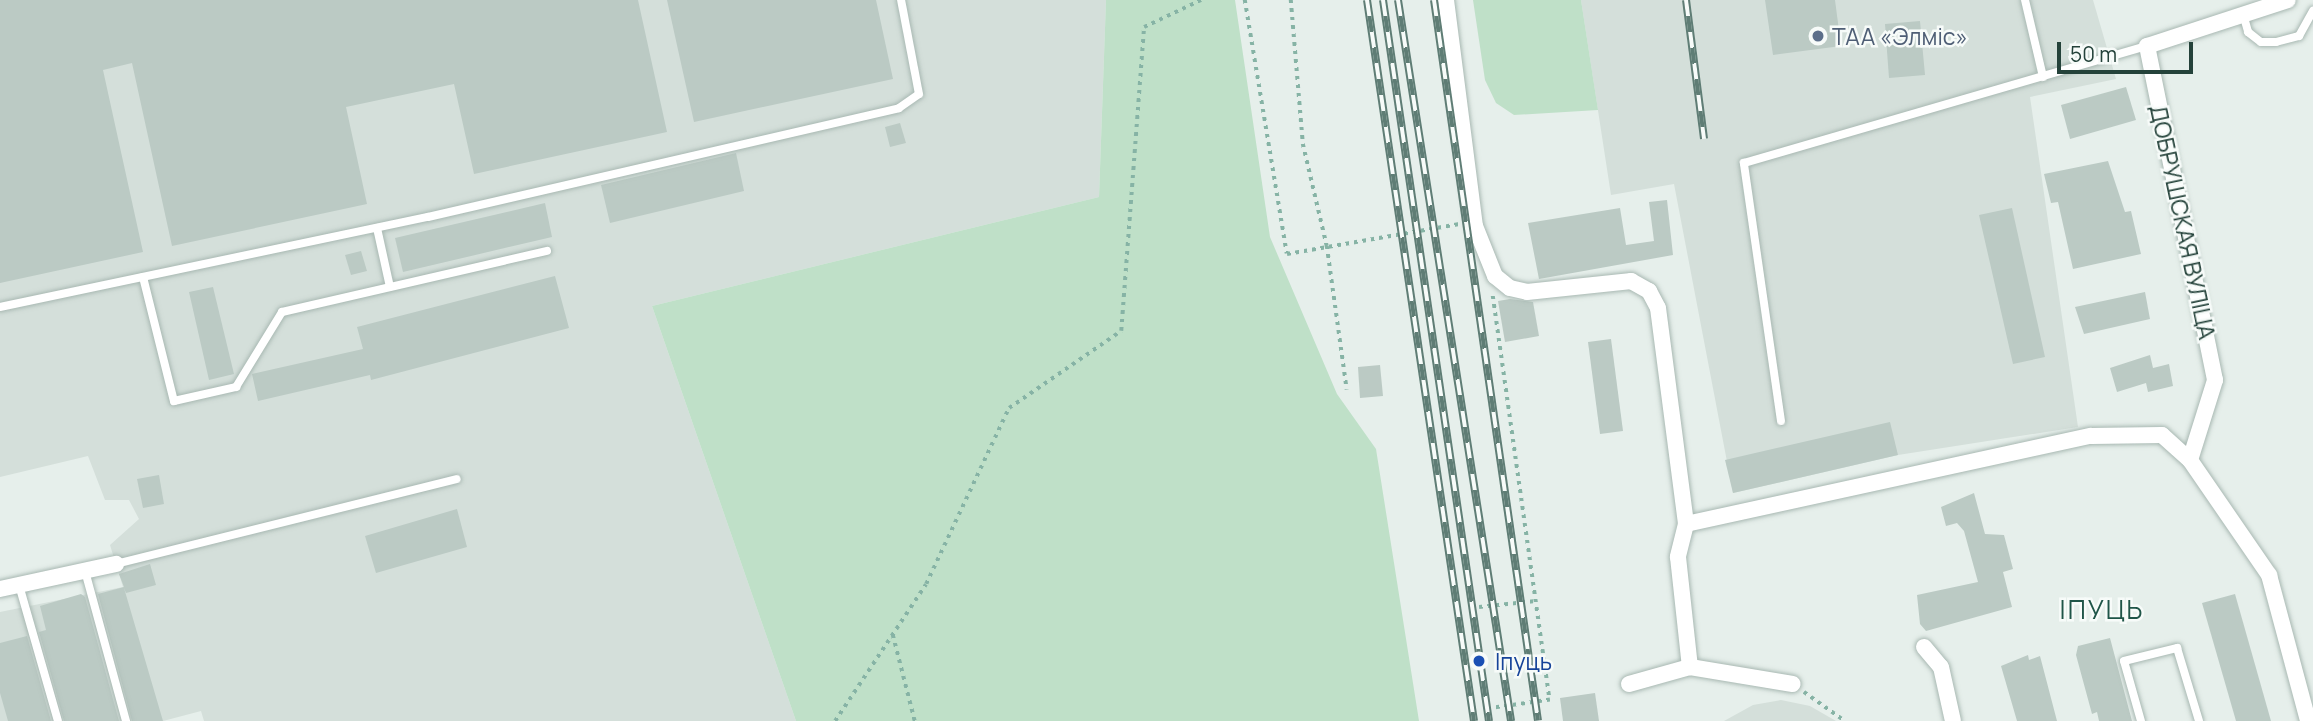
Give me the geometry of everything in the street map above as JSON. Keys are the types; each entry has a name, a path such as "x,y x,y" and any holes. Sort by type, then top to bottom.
{"street":[{"path":"1446,0 1475,226 1495,276 1510,288 1527,292 1631,281 1649,290 1667,343 1686,524 1678,557 1690,667"},
{"path":"2147,46 2288,0"},
{"name":"ДОБРУШСКАЯ ВУЛІЦА","path":"2147,46 2215,380 2190,460"},
{"path":"1686,524 2116,432 2162,435 2190,460 2269,575 2308,721"},
{"path":"0,589 116,564"},
{"path":"1924,647 1941,667 1953,721"},
{"path":"1629,684 1690,667 1793,684"}],"lane":[{"path":"0,307 377,228 899,108 919,94 901,0"},
{"path":"2025,0 2043,77"},
{"path":"2243,14 2248,32 2261,42 2276,42 2299,36 2313,11"},
{"path":"1781,421 1744,163 2147,46"},
{"path":"377,228 390,287"},
{"path":"142,277 174,401 236,387 282,312 547,251"},
{"path":"116,564 457,479"},
{"path":"85,571 127,721"},
{"path":"19,585 58,721"},
{"path":"2141,721 2124,661 2177,648 2199,721"}],"path":[{"path":"835,721 926,584 1009,408 1121,331 1144,27 1201,0"},
{"path":"1245,0 1287,254 1475,226"},
{"path":"1290,0 1303,144 1327,246 1346,390"},
{"path":"1494,708 1550,700 1492,301 1495,276"},
{"path":"1479,607 1536,601"},
{"path":"893,634 915,721"},
{"path":"1793,684 1845,721"}],"shaded area":[{"path":"0,0 1106,0 1099,197 652,306 796,721 204,721 201,711 163,721 0,721 0,612 123,587 110,545 139,519 129,500 105,500 88,456 0,477"},
{"path":"1581,0 2093,0 2116,79 2030,97 2078,427 1898,455 1733,493 1674,184 1611,195"},
{"path":"1781,700 1810,706 1836,721 1724,721 1753,705"}],"green space":[{"path":"1106,0 1235,0 1270,237 1337,394 1376,449 1419,721 796,721 652,306 1099,197"},
{"path":"1473,0 1581,0 1598,110 1514,115 1496,103 1485,80"}],"building":[{"path":"0,0 638,0 667,132 474,174 454,84 346,107 367,204 172,246 132,63 103,70 143,252 0,283"},
{"path":"667,0 876,0 893,79 694,122"},
{"path":"1765,0 1835,0 1841,46 1773,55"},
{"path":"1920,21 1925,75 1889,78 1885,24"},
{"path":"2126,87 2136,120 2070,139 2061,105"},
{"path":"900,123 906,143 890,147 885,127"},
{"path":"736,153 744,191 610,223 601,185"},
{"path":"2108,161 2125,212 2131,211 2141,254 2073,269 2058,202 2051,203 2044,174"},
{"path":"1667,200 1673,255 1539,279 1528,223 1620,208 1626,245 1654,241 1649,202"},
{"path":"545,203 552,237 403,272 395,238"},
{"path":"2012,208 2045,357 2013,364 1979,215"},
{"path":"361,251 367,271 351,275 345,255"},
{"path":"555,276 569,328 371,380 370,375 258,401 252,374 363,349 357,327"},
{"path":"213,287 234,374 209,380 189,292"},
{"path":"2145,292 2150,319 2084,334 2075,307"},
{"path":"1510,299 1533,302 1539,336 1505,342 1498,301"},
{"path":"1611,339 1623,431 1600,434 1588,342"},
{"path":"2150,355 2153,368 2169,364 2173,386 2148,392 2146,383 2117,392 2110,368"},
{"path":"1380,365 1383,396 1360,398 1358,367"},
{"path":"1890,422 1898,455 1733,493 1725,460"},
{"path":"159,475 164,504 143,508 137,479"},
{"path":"1974,493 1985,534 2004,535 2013,569 2003,572 2012,607 1926,631 1920,624 1917,595 1978,582 1964,531 1957,523 1946,526 1941,507"},
{"path":"457,509 467,547 376,573 365,536"},
{"path":"150,564 156,585 126,593 124,588 163,721 132,721 98,594 124,587 119,574"},
{"path":"81,594 85,597 119,721 64,721 39,632 46,630 40,606"},
{"path":"2235,594 2271,721 2236,721 2202,603"},
{"path":"27,636 51,721 8,721 0,693 0,643"},
{"path":"2110,638 2132,721 2099,721 2097,712 2092,714 2076,655 2078,646"},
{"path":"2028,655 2029,660 2040,656 2057,721 2017,721 2001,666"},
{"name":"Іпуць","path":"1595,693 1599,721 1563,721 1560,698"}],"railway":[{"path":"1367,0 1474,721"},
{"path":"1383,0 1489,721"},
{"path":"1398,0 1511,721"},
{"path":"1434,0 1538,721"},
{"path":"1686,0 1704,139"}],"place":[{"name":"ТАА «Элміс»","path":"1818,36"},
{"name":"Іпуць","path":"1479,661"}],"district":[{"name":"ІПУЦЬ","path":"2102,610"}]}
